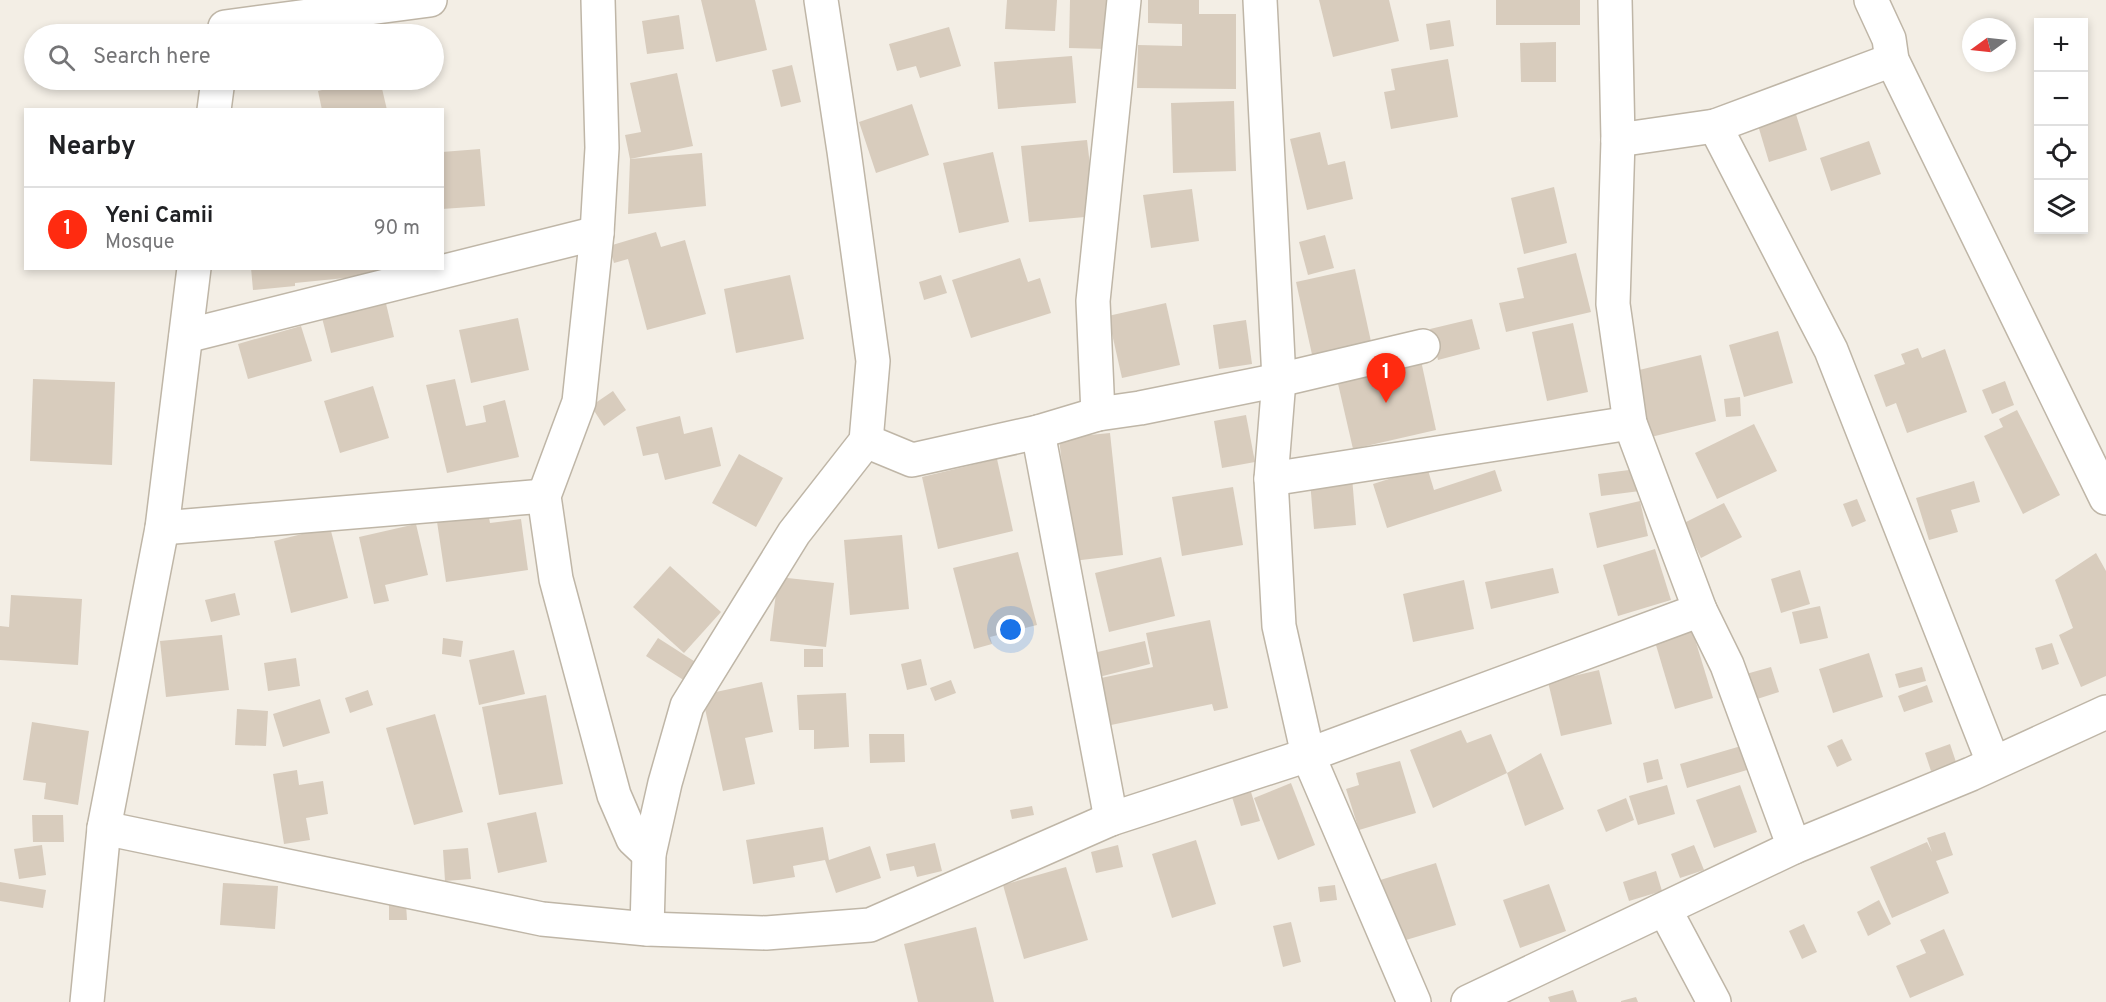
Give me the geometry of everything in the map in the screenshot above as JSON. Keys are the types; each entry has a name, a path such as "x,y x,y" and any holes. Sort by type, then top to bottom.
{"street":[{"path":"226,20 430,0"},
{"path":"598,0 602,148 597,233 579,402 544,496 556,579 614,795 633,839 648,854"},
{"path":"647,929 648,854 687,706 794,533 866,441 873,361 821,0"},
{"path":"1098,414 1093,301 1124,0"},
{"path":"1260,0 1279,380 1271,478 1279,626 1308,755 1414,1002"},
{"path":"1615,0 1618,140 1613,304 1630,423 1700,610 1727,665 1794,847"},
{"path":"1871,0 1889,39 1892,60 2106,498"},
{"path":"1618,140 1715,126 1892,60"},
{"path":"214,108 217,90"},
{"path":"1715,126 1831,350 1993,762"},
{"path":"186,336 597,233"},
{"path":"87,1002 104,828 162,528 194,270"},
{"path":"866,441 912,460 1038,432 1098,414 1140,408 1279,380 1422,346"},
{"path":"1271,478 1630,423"},
{"path":"1038,432 1111,819"},
{"path":"162,528 544,496"},
{"path":"104,828 542,919 647,929 766,933 870,925 1111,819 1308,755 1700,610"},
{"path":"1468,1002 1794,847 1971,774 2106,712"},
{"path":"1665,910 1714,1002"}],"building":[{"path":"701,0 755,0 767,50 716,62"},
{"path":"1007,0 1057,0 1055,31 1005,29"},
{"path":"1070,0 1109,0 1107,49 1069,48"},
{"path":"1148,0 1199,0 1199,14 1236,14 1236,89 1137,88 1138,45 1182,46 1182,24 1148,23"},
{"path":"1319,0 1389,0 1399,41 1333,57"},
{"path":"1496,0 1580,0 1580,25 1496,25"},
{"path":"679,15 684,49 647,54 642,21"},
{"path":"1450,20 1454,46 1430,50 1426,24"},
{"path":"949,27 961,66 920,78 916,66 897,71 889,44"},
{"path":"1556,42 1556,82 1521,82 1520,43"},
{"path":"1072,56 1076,103 998,109 994,62"},
{"path":"1448,59 1458,117 1391,129 1384,92 1395,90 1391,69"},
{"path":"792,65 801,102 781,107 772,70"},
{"path":"677,73 693,146 630,159 625,135 641,132 630,83"},
{"path":"382,90 387,108 322,108 318,91"},
{"path":"1234,101 1236,171 1173,173 1171,103"},
{"path":"912,104 929,155 876,173 859,122"},
{"path":"1795,111 1807,150 1769,162 1757,122"},
{"path":"1320,132 1328,165 1345,161 1353,199 1307,210 1290,139"},
{"path":"1087,140 1096,216 1029,222 1021,146"},
{"path":"1869,141 1881,174 1831,191 1820,158"},
{"path":"480,149 485,206 444,209 444,152"},
{"path":"993,152 1009,222 959,233 943,163"},
{"path":"702,153 706,206 628,214 630,159"},
{"path":"1554,187 1567,243 1524,254 1511,198"},
{"path":"1192,189 1199,241 1151,248 1143,195"},
{"path":"656,232 661,247 685,240 706,314 647,330 628,259 614,263 609,246"},
{"path":"1325,235 1334,268 1308,275 1299,242"},
{"path":"1576,253 1591,312 1506,332 1499,303 1524,298 1517,268"},
{"path":"1020,258 1028,282 1040,278 1051,313 971,338 952,280"},
{"path":"1355,269 1372,346 1313,359 1296,282"},
{"path":"251,270 395,270 395,273 295,283 295,286 253,290"},
{"path":"790,275 804,339 736,353 724,289"},
{"path":"941,275 947,293 924,300 919,282"},
{"path":"383,291 394,337 331,353 319,306"},
{"path":"1166,303 1180,365 1122,378 1108,316"},
{"path":"518,318 529,370 471,383 459,330"},
{"path":"1472,319 1480,349 1438,360 1430,329"},
{"path":"1246,320 1252,364 1219,369 1213,325"},
{"path":"1573,323 1588,392 1547,401 1532,332"},
{"path":"301,326 312,361 248,379 238,344"},
{"path":"1778,331 1793,383 1744,397 1729,345"},
{"path":"1918,348 1922,358 1945,349 1967,412 1907,433 1896,403 1886,407 1874,375 1905,364 1901,354"},
{"path":"1701,355 1716,421 1651,437 1635,371"},
{"path":"1420,356 1436,430 1353,449 1336,375"},
{"path":"33,379 115,382 112,465 30,461"},
{"path":"455,379 466,426 486,422 483,406 505,400 519,457 447,473 426,385"},
{"path":"2005,381 2014,405 1992,414 1982,390"},
{"path":"373,386 389,438 340,453 324,401"},
{"path":"613,391 626,410 604,426 591,406"},
{"path":"1740,397 1741,416 1726,417 1724,399"},
{"path":"2017,410 2060,495 2023,514 1984,436 2003,427 1999,419"},
{"path":"1246,415 1255,462 1222,468 1214,421"},
{"path":"680,416 684,434 712,427 721,466 665,480 658,453 643,456 636,427"},
{"path":"1754,424 1777,471 1717,499 1695,453"},
{"path":"1110,433 1123,555 1073,561 1059,438"},
{"path":"739,454 783,478 756,527 712,503"},
{"path":"997,459 1013,531 938,549 922,477"},
{"path":"1427,467 1434,490 1495,470 1502,491 1387,528 1373,484"},
{"path":"1637,469 1640,491 1601,496 1598,474"},
{"path":"1352,477 1356,525 1314,529 1310,481"},
{"path":"1974,481 1980,502 1951,510 1958,532 1929,540 1916,498"},
{"path":"1233,487 1243,545 1182,556 1172,497"},
{"path":"1857,499 1866,521 1852,527 1843,504"},
{"path":"1640,501 1648,536 1597,548 1589,513"},
{"path":"1724,503 1742,537 1701,558 1684,523"},
{"path":"487,507 490,523 521,519 528,570 446,582 436,515"},
{"path":"416,524 428,575 385,585 389,601 374,604 359,537"},
{"path":"330,527 348,598 291,613 274,541"},
{"path":"902,535 909,609 850,615 844,540"},
{"path":"1655,549 1671,600 1618,616 1603,565"},
{"path":"1018,552 1037,625 990,637 992,644 974,649 953,568"},
{"path":"2096,553 2106,571 2106,676 2081,687 2059,635 2073,628 2055,580"},
{"path":"1161,557 1175,616 1109,632 1095,573"},
{"path":"670,566 721,612 684,653 633,607"},
{"path":"1553,568 1559,593 1491,609 1485,582"},
{"path":"1800,570 1810,604 1781,613 1771,579"},
{"path":"778,577 834,583 826,647 770,641"},
{"path":"1464,580 1474,629 1413,642 1403,594"},
{"path":"235,593 240,615 211,622 205,600"},
{"path":"11,595 82,599 78,665 0,660 0,626 9,627"},
{"path":"1820,606 1828,638 1800,644 1792,612"},
{"path":"1210,620 1228,708 1214,711 1212,704 1111,725 1101,678 1153,667 1146,633"},
{"path":"1690,623 1713,698 1675,709 1653,635"},
{"path":"222,635 229,690 166,697 160,641"},
{"path":"443,638 463,641 461,657 442,654"},
{"path":"658,638 697,663 685,681 646,656"},
{"path":"1145,641 1150,664 1095,678 1089,654"},
{"path":"2052,643 2059,664 2042,670 2035,648"},
{"path":"804,649 823,649 823,667 804,667"},
{"path":"514,650 525,694 479,705 469,660"},
{"path":"1869,653 1883,697 1833,713 1819,669"},
{"path":"296,658 300,686 268,691 264,663"},
{"path":"921,659 927,685 907,690 901,664"},
{"path":"1771,667 1779,692 1754,700 1746,674"},
{"path":"1922,667 1926,681 1899,688 1895,674"},
{"path":"1599,670 1612,724 1561,736 1548,682"},
{"path":"951,680 956,693 935,701 930,688"},
{"path":"762,682 773,732 745,738 755,784 723,791 702,695"},
{"path":"1927,685 1933,702 1904,712 1898,696"},
{"path":"368,690 373,705 350,713 345,698"},
{"path":"846,693 849,747 814,749 814,730 799,730 797,695"},
{"path":"546,695 563,784 499,795 482,707"},
{"path":"320,699 330,733 283,747 273,714"},
{"path":"237,709 268,711 266,746 235,745"},
{"path":"435,714 463,812 414,825 386,728"},
{"path":"32,722 89,731 78,805 44,799 46,783 23,780"},
{"path":"1461,730 1467,743 1491,734 1507,773 1433,808 1410,750"},
{"path":"869,734 904,734 905,762 870,763"},
{"path":"1842,739 1852,760 1837,767 1827,746"},
{"path":"1950,744 1956,762 1931,771 1925,753"},
{"path":"1741,746 1747,770 1687,788 1680,764"},
{"path":"1541,753 1564,809 1525,826 1507,773"},
{"path":"1658,759 1663,779 1647,783 1643,763"},
{"path":"1400,761 1416,813 1359,830 1346,789 1359,785 1356,773"},
{"path":"297,770 299,785 323,781 328,814 306,818 310,840 284,844 273,774"},
{"path":"1291,783 1315,845 1278,860 1254,798"},
{"path":"1667,785 1675,814 1638,825 1629,796"},
{"path":"1740,785 1757,832 1714,848 1696,800"},
{"path":"1251,792 1260,821 1241,826 1232,797"},
{"path":"1626,798 1634,820 1606,832 1597,810"},
{"path":"1032,806 1034,815 1012,819 1010,810"},
{"path":"536,812 547,862 498,873 487,823"},
{"path":"32,815 63,815 64,842 33,842"},
{"path":"823,827 829,860 870,846 881,878 836,893 825,860 793,866 795,877 753,884 746,840"},
{"path":"1945,832 1953,855 1936,861 1949,893 1892,918 1870,867 1927,842 1932,852 1927,838"},
{"path":"1196,840 1216,904 1172,918 1152,854"},
{"path":"935,843 942,871 917,877 914,866 890,871 886,854"},
{"path":"42,845 46,875 19,879 14,849"},
{"path":"1118,845 1123,867 1096,873 1091,852"},
{"path":"1694,845 1704,870 1680,878 1671,854"},
{"path":"468,848 471,879 445,881 443,850"},
{"path":"1436,863 1456,925 1396,943 1377,881"},
{"path":"1066,867 1088,940 1024,959 1003,885"},
{"path":"1656,871 1662,891 1629,901 1623,882"},
{"path":"0,882 46,890 43,908 0,901"},
{"path":"223,883 278,886 275,929 220,925"},
{"path":"1549,884 1566,931 1520,948 1503,900"},
{"path":"1335,885 1337,900 1320,902 1318,887"},
{"path":"1879,900 1891,924 1868,936 1857,912"},
{"path":"389,904 406,904 407,920 389,920"},
{"path":"1291,922 1301,962 1283,967 1273,926"},
{"path":"1804,924 1817,952 1802,959 1789,931"},
{"path":"976,927 994,1002 918,1002 904,944"},
{"path":"1944,929 1964,975 1910,998 1896,966 1926,953 1920,940"},
{"path":"1573,990 1577,1002 1550,1002 1548,997"},
{"path":"1636,997 1638,1002 1621,1002 1621,1001"}],"place":[{"name":"Yeni Camii","path":"1386,403"}]}
